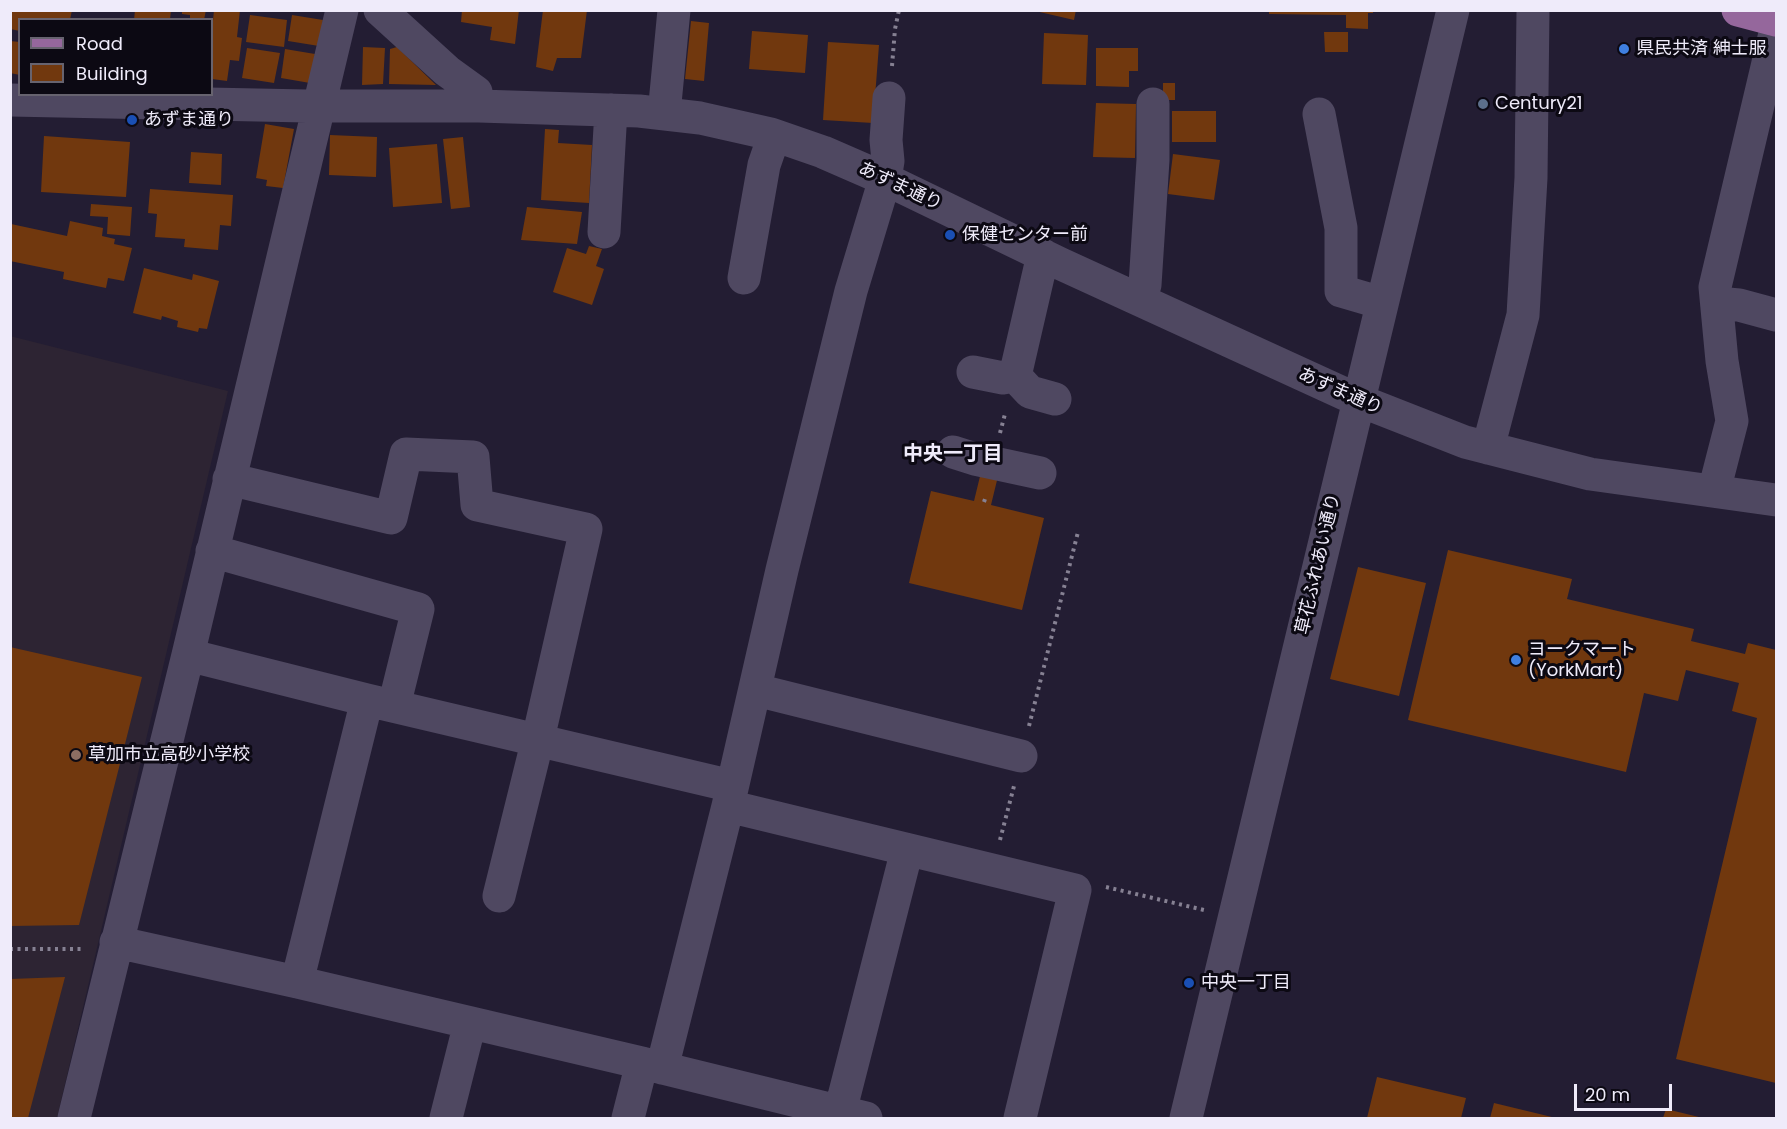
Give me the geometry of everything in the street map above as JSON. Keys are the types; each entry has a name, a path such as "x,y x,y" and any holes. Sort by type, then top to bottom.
{"main road":[{"path":"1738,10 1776,20"}],"street":[{"path":"74,1119 103,945 188,656 228,479 321,106 342,10"},
{"path":"380,10 447,71 476,92 479,106"},
{"path":"664,114 674,10"},
{"name":"草花ふれあい通り","path":"1186,1119 1453,10"},
{"path":"1488,448 1522,315 1531,178 1533,10"},
{"path":"1714,491 1732,421 1722,361 1715,287 1776,29"},
{"path":"628,1119 652,1065 730,796 782,570 851,291 885,179 888,161 886,140 889,98"},
{"name":"あずま通り","path":"10,100 321,106 479,106 611,110 700,118 774,136 823,152 1358,400 1420,425 1488,448 1590,474 1776,500"},
{"path":"1140,299 1145,285 1153,160 1153,104"},
{"path":"604,232 611,110"},
{"path":"1319,114 1341,228 1341,291 1382,303"},
{"path":"744,278 764,165 774,136"},
{"path":"1015,376 1043,255"},
{"path":"1717,303 1739,305 1776,315"},
{"path":"973,372 1003,378 1015,376"},
{"path":"1015,376 1030,392 1055,399"},
{"path":"953,452 1040,473"},
{"path":"228,479 392,518 406,454 473,457 477,505 586,529 499,896"},
{"path":"212,551 418,609 380,703 297,982"},
{"path":"188,656 538,739 907,850 1075,890 1020,1119"},
{"path":"756,690 1021,756"},
{"path":"103,945 297,982 652,1065 802,1111 853,1115 907,850"},
{"path":"446,1119 470,1023"}],"path":[{"path":"889,98 895,29 899,10"},
{"path":"998,441 1007,407"},
{"path":"984,502 986,496"},
{"path":"993,869 1078,532"},
{"path":"1075,890 1086,883 1204,911"},
{"path":"10,949 103,945"}],"shaded area":[{"name":"草加市立高砂小学校","path":"10,336 228,391 57,1118 11,1118"}],"building":[{"path":"12,10 72,10 70,18 18,18 18,31 10,29"},
{"path":"135,10 171,10 170,18 134,18"},
{"path":"182,10 206,10 204,18 190,18 190,15 182,14"},
{"path":"214,10 240,10 237,37 242,38 239,61 230,60 227,81 213,79"},
{"path":"462,10 519,10 515,44 490,40 492,27 461,22"},
{"path":"543,10 587,10 581,58 557,58 553,71 536,67"},
{"path":"1031,10 1076,10 1074,20"},
{"path":"1269,10 1373,10 1373,13 1368,13 1368,29 1346,28 1346,15 1269,14"},
{"path":"250,15 287,20 284,47 246,42"},
{"path":"292,15 323,20 319,46 288,41"},
{"path":"691,21 709,23 704,81 685,79"},
{"path":"752,31 808,35 805,73 749,69"},
{"path":"1324,32 1348,32 1348,52 1325,52"},
{"path":"1044,33 1088,35 1086,85 1042,84"},
{"path":"10,41 18,42 18,75 10,73"},
{"path":"828,42 879,45 873,123 823,120"},
{"path":"363,47 385,48 383,84 362,85"},
{"path":"397,47 436,85 389,84 390,49"},
{"path":"247,48 280,53 274,83 242,78"},
{"path":"1096,48 1138,48 1138,71 1129,71 1129,87 1096,86"},
{"path":"285,49 315,54 310,83 281,78"},
{"path":"1163,83 1175,83 1175,100 1163,100"},
{"path":"1096,103 1136,104 1135,158 1093,157"},
{"path":"1172,111 1216,111 1216,142 1172,142"},
{"path":"265,124 294,129 283,188 266,186 267,180 256,178"},
{"path":"545,129 559,130 558,143 592,145 589,203 541,200"},
{"path":"330,135 377,137 376,177 329,175"},
{"path":"44,136 130,142 126,197 41,192"},
{"path":"463,137 470,207 451,209 443,139"},
{"path":"437,144 442,203 393,207 389,148"},
{"path":"191,152 222,154 221,185 189,183"},
{"path":"1173,154 1220,160 1214,200 1168,194"},
{"path":"150,189 233,195 231,226 220,225 218,250 184,247 185,239 155,237 157,214 148,213"},
{"path":"91,204 132,207 130,236 107,234 108,217 90,216"},
{"path":"527,207 582,212 577,244 521,240"},
{"path":"70,221 103,228 102,236 115,239 114,244 132,248 124,281 108,278 106,288 63,279 64,272 10,261 11,224 67,236"},
{"path":"589,246 602,249 596,266 604,269 592,305 553,292 567,248 586,254"},
{"path":"144,268 192,280 193,274 219,281 207,329 199,328 198,332 177,327 178,321 162,316 161,320 133,313"},
{"path":"983,464 1000,468 991,505 1044,518 1022,610 909,583 931,491 974,501"},
{"path":"1448,550 1572,579 1567,599 1694,629 1691,641 1745,654 1748,643 1776,650 1776,1083 1676,1059 1757,718 1732,711 1739,683 1686,670 1678,701 1644,693 1626,772 1408,720"},
{"path":"1358,567 1426,583 1399,696 1330,679"},
{"path":"10,647 142,677 79,925 10,926"},
{"path":"65,977 28,1118 10,1118 10,979"},
{"path":"1377,1077 1466,1098 1461,1118 1367,1118"},
{"path":"1494,1103 1556,1118 1490,1118"},
{"path":"1666,1109 1703,1118 1663,1118"}],"place":[{"name":"県民共済 紳士服","path":"1624,49"},
{"name":"Century21","path":"1483,104"},
{"name":"あずま通り","path":"132,120"},
{"name":"保健センター前","path":"950,235"},
{"name":"ヨークマート (YorkMart)","path":"1516,660"},
{"name":"草加市立高砂小学校","path":"76,755"},
{"name":"中央一丁目","path":"1189,983"}],"district":[{"name":"中央一丁目","path":"953,455"}]}
